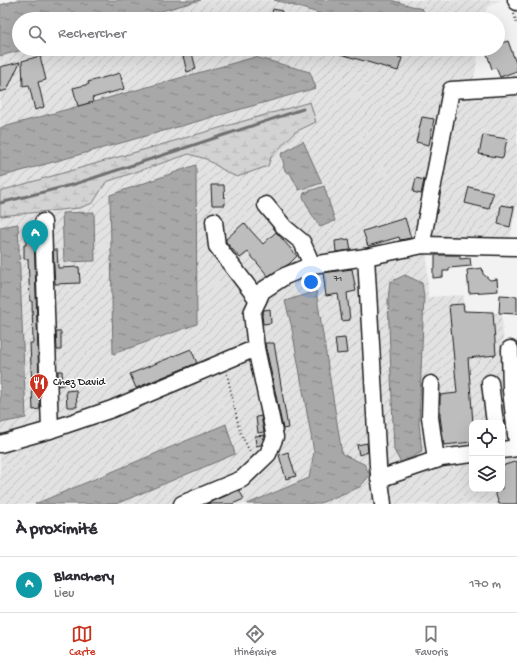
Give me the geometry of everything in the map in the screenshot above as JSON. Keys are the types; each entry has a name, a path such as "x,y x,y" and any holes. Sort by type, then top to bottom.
{"street":[{"path":"423,245 423,237 450,90 517,86"},
{"path":"266,205 285,228 302,242 312,265"},
{"path":"214,221 216,246 258,300"},
{"path":"43,222 50,430"},
{"path":"182,504 242,479 268,454 275,438 256,348 252,313 262,291 285,276 312,265 366,257 423,245 517,247"},
{"path":"366,257 379,479 383,504"},
{"path":"0,444 50,430 112,409 256,348"},
{"path":"510,350 517,443"},
{"path":"490,383 495,420"},
{"path":"431,384 430,417 436,460"},
{"path":"505,450 517,448"},
{"path":"379,479 441,458 469,454"}],"path":[{"path":"224,361 240,432 256,465"}],"shaded area":[{"path":"201,0 274,0 315,12 158,12"},
{"path":"391,0 500,0 487,7 486,12 425,12 422,9"},
{"path":"12,53 12,56 478,56 474,79 502,80 517,74 517,204 507,253 427,252 428,297 463,295 466,311 499,313 502,315 510,449 517,449 517,504 318,504 360,487 364,464 342,454 316,291 285,301 291,324 314,452 309,478 247,504 116,504 235,454 225,424 35,504 0,504 0,216 79,208 106,182 189,154 206,159 228,173 271,157 295,132 316,122 0,191 0,56"}],"green space":[{"path":"310,102 316,122 295,132 271,157 268,166 237,177 206,159 189,154 106,182 93,203 79,208 0,216 0,191"}],"water":[{"path":"17,0 201,0 158,12 12,12 12,53 0,56 0,5"},
{"path":"274,0 391,0 422,9 425,12 315,12"},
{"path":"255,57 310,72 316,88 0,177 0,128"},
{"path":"303,141 322,183 299,190 290,173 286,172 283,167 284,165 281,154"},
{"path":"196,165 197,324 113,354 110,195"},
{"path":"324,186 335,221 320,227 303,197 304,193"},
{"path":"94,212 95,261 64,262 62,213"},
{"path":"18,224 26,418 0,423 0,227"},
{"path":"405,275 422,283 424,296 419,423 422,452 401,463 394,450 388,300 390,282"},
{"path":"316,291 342,454 364,464 370,475 360,487 318,504 247,504 309,478 314,452 291,324 285,301"},
{"path":"226,424 235,454 116,504 35,504"}],"building":[{"path":"273,9 282,11 282,12 272,12"},
{"path":"508,41 517,66 517,71 500,77 496,68 492,69 488,56 505,56 505,42"},
{"path":"40,56 46,80 38,82 44,107 35,110 29,85 23,86 22,61"},
{"path":"183,56 193,56 196,69 187,72"},
{"path":"347,56 394,56 402,58 398,71"},
{"path":"20,62 7,90 0,92 0,67"},
{"path":"120,73 124,89 92,98 93,102 78,106 73,88"},
{"path":"422,117 434,119 429,145 416,142"},
{"path":"483,135 507,139 503,158 479,154"},
{"path":"416,178 424,180 421,194 413,192"},
{"path":"211,185 224,185 225,205 212,205"},
{"path":"469,187 493,193 489,209 465,203"},
{"path":"501,205 514,207 510,227 498,224"},
{"path":"405,218 411,238 400,240 399,237 368,246 363,231"},
{"path":"244,223 263,244 276,232 297,256 289,264 268,276 248,252 240,258 226,242 226,239"},
{"path":"26,235 34,235 40,409 33,410 30,343 33,343 32,301 30,301 28,259 24,259"},
{"path":"349,239 351,250 336,252 335,241"},
{"path":"53,250 57,250 58,268 79,267 80,283 55,284"},
{"path":"435,255 460,255 460,259 470,258 471,266 449,268 449,271 443,271 443,277 433,278"},
{"path":"482,268 483,274 490,280 497,279 498,291 469,293 467,270"},
{"path":"352,269 356,291 347,293 350,320 342,321 338,294 326,296 323,273"},
{"path":"500,295 517,296 517,314 499,313"},
{"path":"463,304 464,311 493,312 496,355 468,358 473,420 469,420 469,442 444,445 440,416 440,395 457,393 449,305"},
{"path":"270,309 271,323 263,324 262,315 264,310"},
{"path":"56,332 61,332 61,350 57,350"},
{"path":"345,338 347,353 337,354 335,339"},
{"path":"265,343 274,343 288,428 283,429"},
{"path":"191,349 197,363 136,388 130,374"},
{"path":"58,371 62,371 63,385 58,386"},
{"path":"76,390 77,407 67,407 66,391"},
{"path":"261,416 264,432 258,433 256,417"},
{"path":"265,435 261,445 256,446 255,436"},
{"path":"367,443 368,452 359,455 357,445"},
{"path":"288,452 296,476 286,479 279,455"},
{"path":"517,461 517,504 499,504 495,492 505,492 505,465"},
{"path":"239,490 244,499 232,504 207,504"}],"waterway":[{"path":"0,203 75,184 303,109"}],"place":[{"name":"Blanchery","path":"35,253"},
{"name":"Chez David","path":"39,400"}]}
